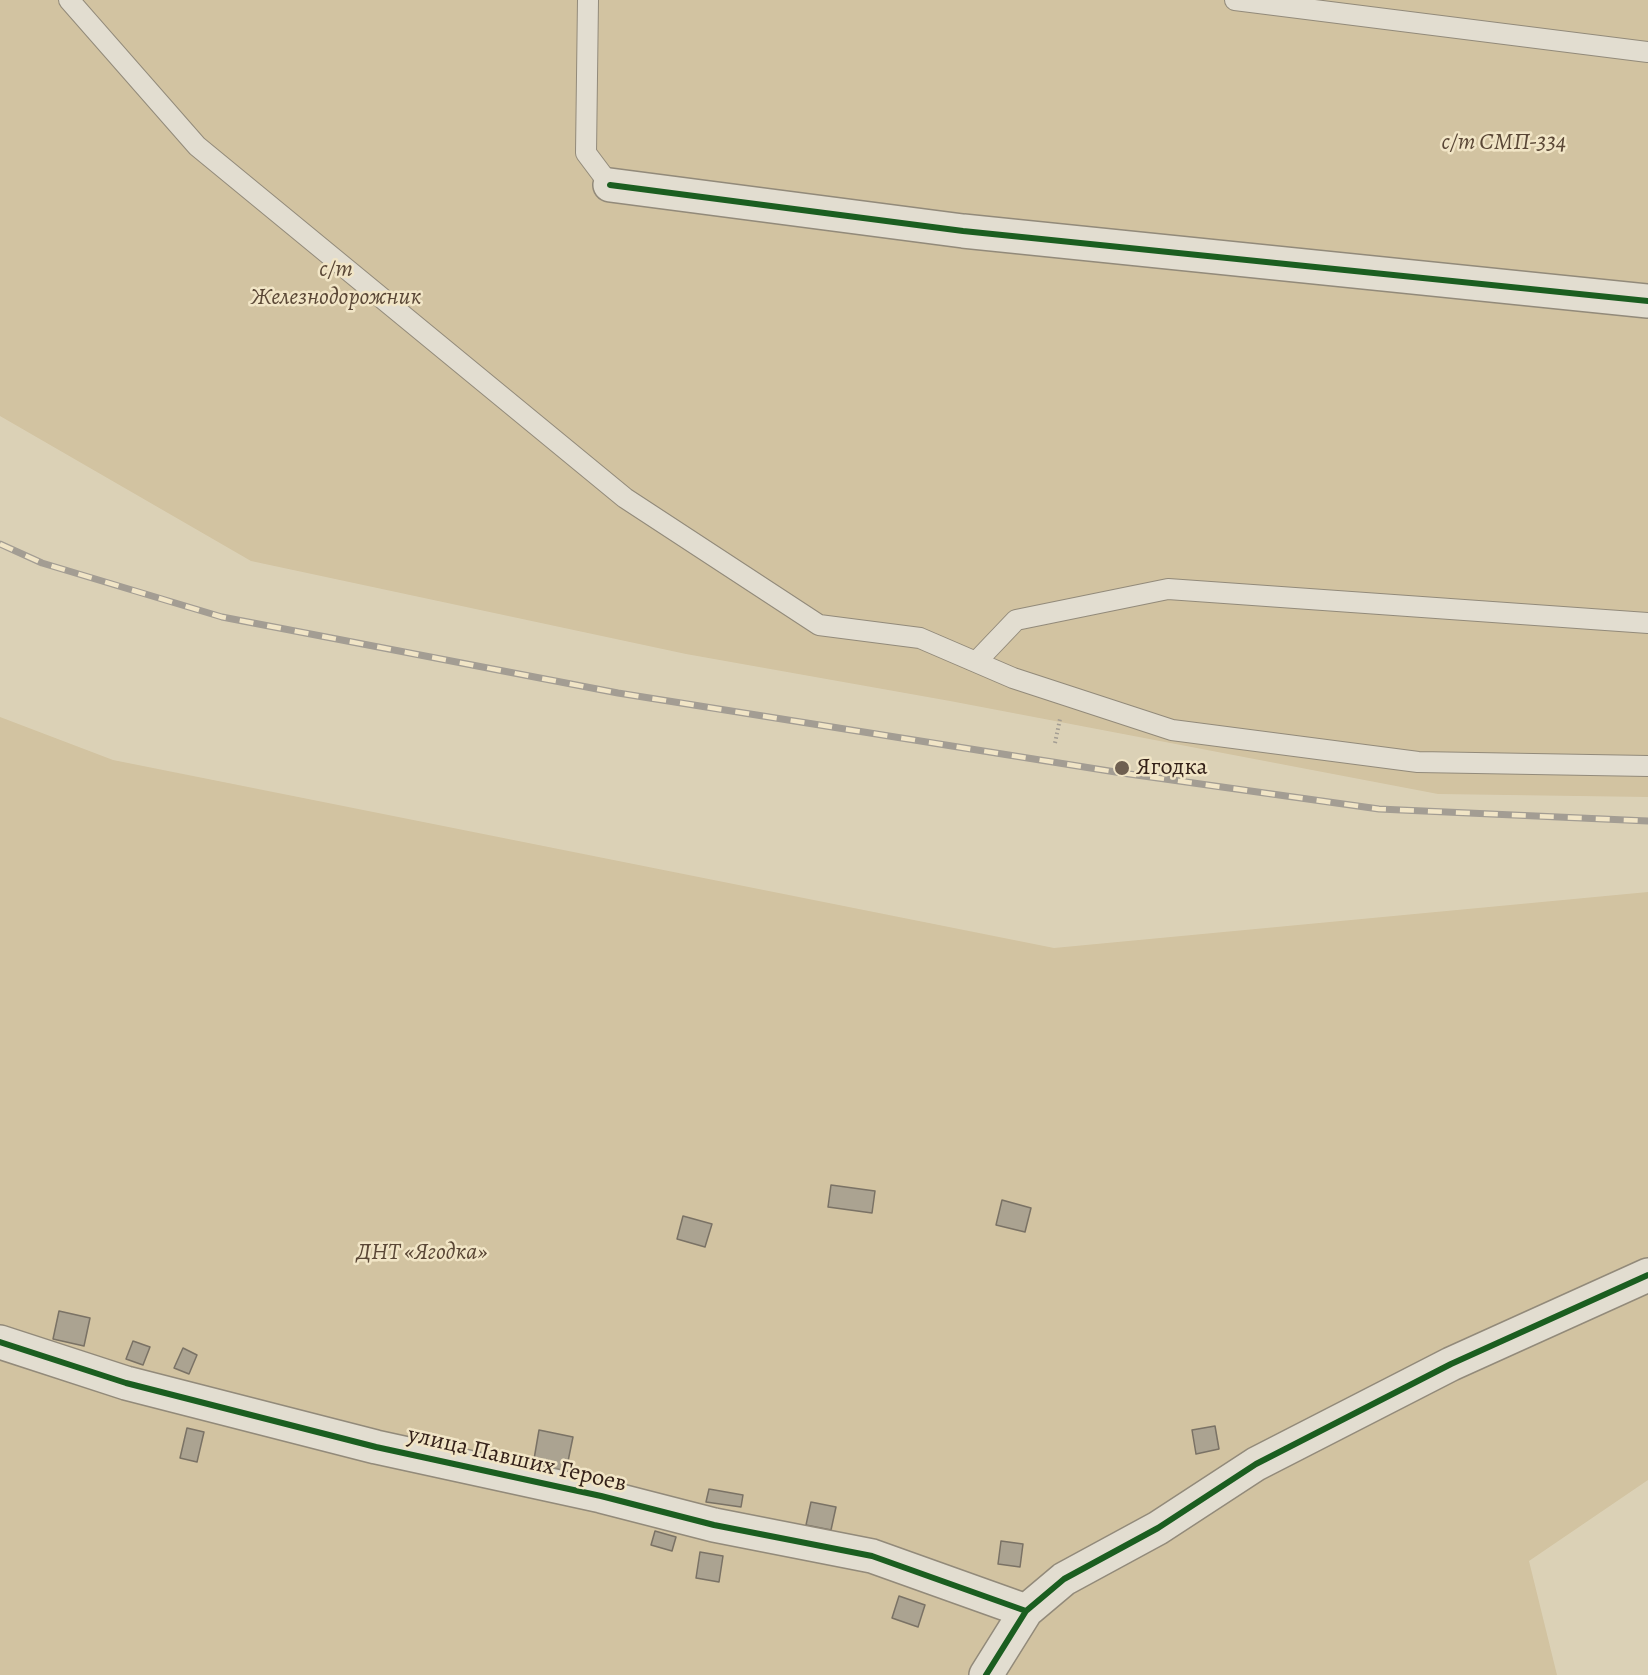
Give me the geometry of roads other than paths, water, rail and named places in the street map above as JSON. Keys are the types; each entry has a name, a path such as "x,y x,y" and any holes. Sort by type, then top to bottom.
{"street":[{"path":"610,185 963,231 1648,302"},
{"path":"986,1675 1026,1611 1064,1579 1158,1528 1257,1464 1450,1364 1648,1275"},
{"name":"улица Павших Героев","path":"0,1342 126,1383 376,1447 601,1496 714,1525 872,1556 1026,1611"}],"lane":[{"path":"69,0 197,146 625,498 819,626 920,638 1013,678 1172,730 1418,762 1648,766"},
{"path":"588,0 586,153 610,185"},
{"path":"1235,0 1648,52"},
{"path":"976,662 1016,620 1168,589 1648,623"}],"railway":[{"path":"0,544 42,563 222,617 618,693 1122,773 1379,809 1648,821"}],"place":[{"name":"Ягодка","path":"1122,768"}],"park label":[{"name":"с/т СМП-334","path":"1504,143"},
{"name":"с/т Железнодорожник","path":"336,284"},
{"name":"ДНТ «Ягодка»","path":"422,1253"}]}
